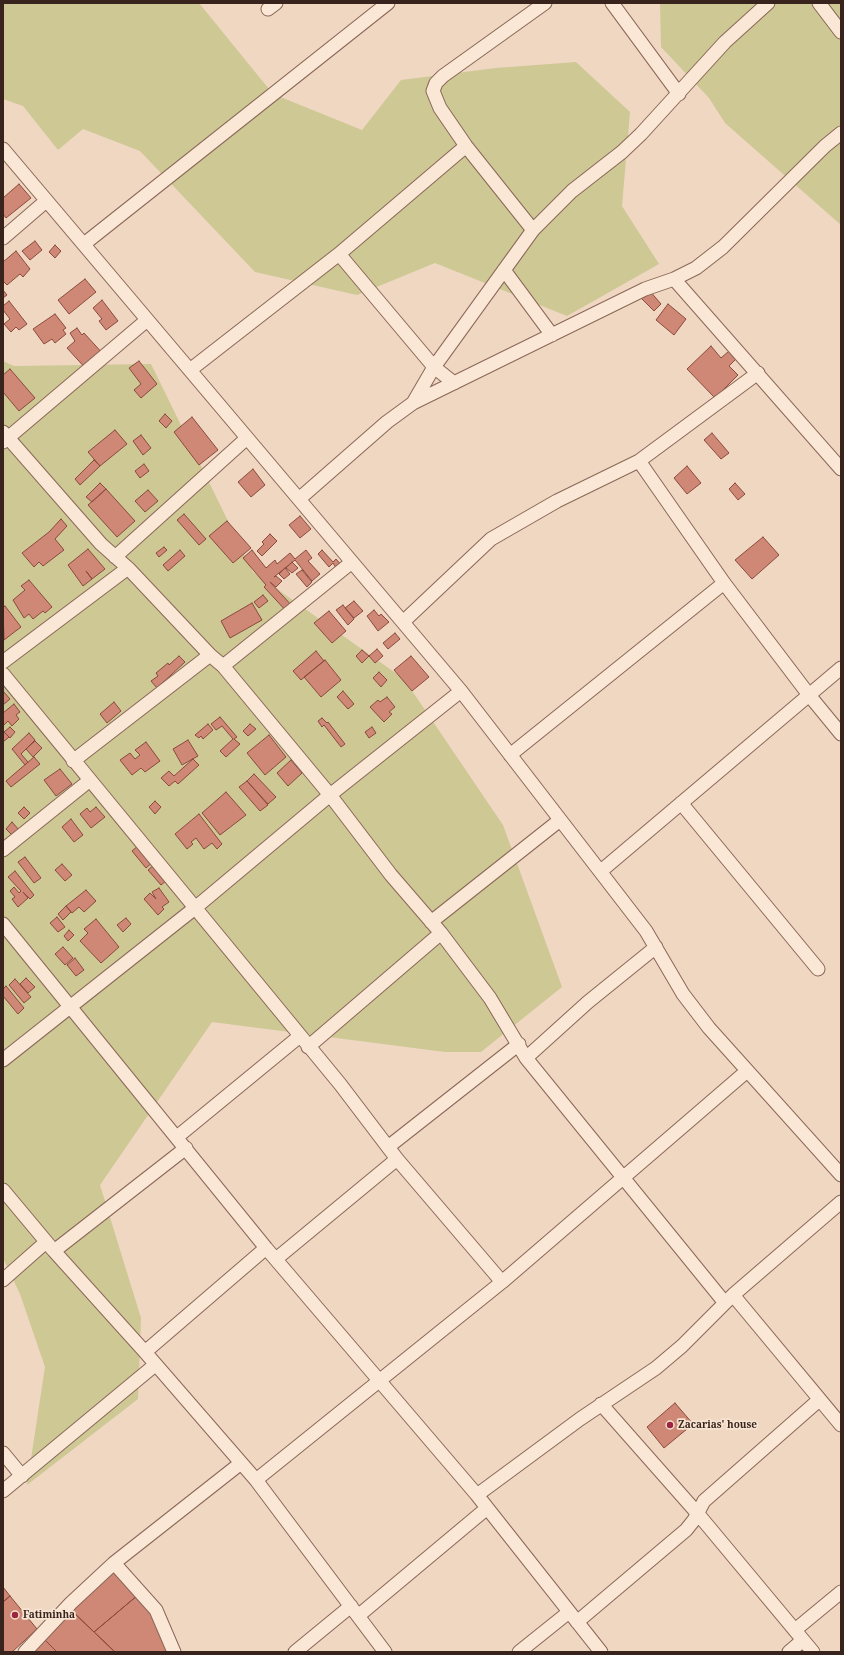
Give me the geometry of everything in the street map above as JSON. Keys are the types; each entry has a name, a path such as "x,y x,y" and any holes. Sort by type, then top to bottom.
{"street":[{"path":"84,244 388,3"},
{"path":"533,230 466,146 435,99 433,91 436,83 545,3"},
{"path":"612,3 678,94"},
{"path":"413,402 434,367 533,230 572,192 636,139 725,42 768,3"},
{"path":"827,6 841,32"},
{"path":"299,499 387,422 413,402 645,289 674,279 696,268 723,247 825,146 841,134"},
{"path":"190,370 339,254 466,146"},
{"path":"3,149 461,691 601,871 656,947 683,994 708,1028 841,1175"},
{"path":"3,238 46,201"},
{"path":"339,254 434,367 454,382"},
{"path":"504,270 552,335"},
{"path":"674,279 841,469"},
{"path":"147,320 5,437 101,544 128,568 210,655 223,666 330,795 391,875 441,933 490,998 519,1044 526,1058 622,1178 820,1400 836,1410 841,1425"},
{"path":"403,622 482,547 504,530 639,461 692,424 758,373"},
{"path":"115,557 247,438"},
{"path":"639,461 724,583 809,695 841,734"},
{"path":"223,666 352,562"},
{"path":"3,662 128,568"},
{"path":"510,755 724,583"},
{"path":"73,761 210,655"},
{"path":"601,871 841,668"},
{"path":"3,674 300,1036 397,1159 502,1282"},
{"path":"3,1060 195,908 330,795 461,691"},
{"path":"3,850 90,780"},
{"path":"681,803 818,969"},
{"path":"431,922 560,820"},
{"path":"3,924 266,1248 477,1495 486,1509 601,1652"},
{"path":"308,1047 441,933"},
{"path":"526,1058 588,1002 656,947"},
{"path":"177,1137 300,1036"},
{"path":"388,1147 519,1044"},
{"path":"256,1480 502,1282 747,1070"},
{"path":"3,1280 186,1148"},
{"path":"276,1259 397,1159"},
{"path":"3,1190 50,1246 145,1352 256,1480 385,1652"},
{"path":"477,1495 601,1404 656,1368 682,1346 729,1299 841,1202"},
{"path":"145,1352 266,1248"},
{"path":"3,1491 156,1365"},
{"path":"519,1652 573,1617 686,1530 698,1514 704,1501 820,1400"},
{"path":"601,1404 698,1514 813,1652"},
{"path":"3,1453 22,1476"},
{"path":"26,1652 71,1603 114,1563 241,1463"},
{"path":"295,1652 355,1611 486,1509"},
{"path":"114,1563 156,1610 174,1652"},
{"path":"789,1652 799,1635 841,1592"}],"shaded area":[{"path":"3,3 199,3 273,94 362,130 401,80 496,68 576,62 630,112 622,206 659,264 567,316 435,263 357,295 255,272 140,151 83,129 58,150 23,106 3,99"},
{"path":"660,3 841,3 841,225 725,123 709,98 661,47"},
{"path":"3,361 14,366 151,364 253,572 404,679 503,825 562,987 481,1052 445,1052 212,1022 100,1185 141,1318 138,1399 27,1485 45,1367 20,1294 3,1258"}],"building":[{"path":"19,184 31,198 6,218 3,214 3,198"},
{"path":"35,241 42,250 30,260 22,251"},
{"path":"55,245 61,251 55,258 49,252"},
{"path":"16,251 30,269 23,277 20,274 7,285 3,281 3,262"},
{"path":"85,279 96,292 69,314 58,300"},
{"path":"3,290 7,295 3,298"},
{"path":"649,290 661,304 654,311 641,298"},
{"path":"102,300 118,321 106,330 99,321 102,319 93,308"},
{"path":"9,301 27,324 19,330 16,327 11,332 4,324 10,319 3,310 3,306"},
{"path":"668,304 686,319 674,335 656,320"},
{"path":"55,314 66,328 63,330 66,334 55,343 52,339 44,344 33,329"},
{"path":"77,328 82,335 84,333 105,356 88,371 67,348 75,341 70,333"},
{"path":"711,346 721,358 729,351 736,359 729,366 738,375 715,398 687,369"},
{"path":"139,361 157,384 141,398 134,390 141,384 129,368"},
{"path":"10,369 35,398 19,411 3,392 3,375"},
{"path":"165,414 172,421 166,428 159,421"},
{"path":"192,417 218,450 199,465 174,432"},
{"path":"115,430 127,444 100,466 88,452"},
{"path":"712,433 729,453 721,459 704,440"},
{"path":"141,435 151,448 143,455 133,441"},
{"path":"94,460 100,466 80,485 75,479"},
{"path":"144,464 149,471 140,478 135,471"},
{"path":"687,466 701,483 687,494 674,478"},
{"path":"253,469 265,485 251,497 238,482"},
{"path":"100,483 106,489 92,502 86,497"},
{"path":"735,483 745,494 738,500 729,489"},
{"path":"106,489 135,521 117,537 88,505"},
{"path":"148,490 158,501 145,512 135,501"},
{"path":"184,514 206,539 199,545 177,520"},
{"path":"300,516 311,529 300,538 289,525"},
{"path":"61,519 67,526 55,539 64,550 43,566 39,562 34,567 22,553 49,532"},
{"path":"227,521 251,548 233,563 209,536"},
{"path":"270,534 277,541 262,556 257,551 264,544 262,542"},
{"path":"763,537 779,555 752,579 735,560"},
{"path":"164,547 167,550 159,557 156,553"},
{"path":"88,549 105,569 83,586 68,565"},
{"path":"180,550 185,556 168,571 163,565"},
{"path":"252,550 266,568 275,560 277,564 290,553 295,559 306,550 312,558 308,561 320,574 312,581 295,560 274,577 276,576 282,581 276,587 270,582 294,608 288,613 264,587 266,585 243,558"},
{"path":"322,550 333,562 336,559 343,567 338,571 333,563 329,567 318,554"},
{"path":"292,562 298,568 292,573 286,568"},
{"path":"285,568 290,574 284,579 279,574"},
{"path":"302,570 312,582 307,587 296,574"},
{"path":"29,580 52,607 45,613 43,611 33,619 29,614 24,618 13,600 25,590 21,586"},
{"path":"263,595 268,601 259,608 254,602"},
{"path":"354,601 363,611 354,618 345,608"},
{"path":"252,603 262,620 230,638 221,621"},
{"path":"343,605 354,619 348,625 336,610"},
{"path":"5,606 21,627 4,640 3,608"},
{"path":"374,610 379,616 381,614 389,622 378,631 367,616"},
{"path":"329,611 346,631 332,643 314,623"},
{"path":"395,633 400,639 388,649 383,643"},
{"path":"377,649 383,656 375,663 369,656"},
{"path":"362,650 369,656 362,663 356,656"},
{"path":"316,651 324,661 301,680 293,671"},
{"path":"179,656 185,662 157,688 151,681 158,676 156,673 168,663 169,665"},
{"path":"411,656 429,677 412,691 394,670"},
{"path":"325,660 341,680 321,697 304,677"},
{"path":"379,672 387,680 381,687 373,678"},
{"path":"3,691 10,699 3,705"},
{"path":"343,691 354,704 348,709 337,697"},
{"path":"387,697 395,707 389,712 392,714 384,722 370,707 378,700 380,702"},
{"path":"114,702 121,711 107,723 100,714"},
{"path":"14,704 20,712 16,715 19,719 12,726 8,721 3,726 3,713"},
{"path":"220,717 237,737 234,739 240,744 226,757 220,751 233,739 222,726 216,730 211,724"},
{"path":"322,718 327,723 328,722 345,744 341,747 324,725 322,727 318,721"},
{"path":"208,724 213,730 203,739 201,736 199,738 195,735"},
{"path":"250,724 256,729 248,736 243,731"},
{"path":"10,727 15,732 10,738 4,732"},
{"path":"372,727 376,733 369,738 365,732"},
{"path":"3,731 9,737 3,742"},
{"path":"29,733 35,740 21,754 28,762 25,765 12,749"},
{"path":"269,735 286,757 265,775 247,753"},
{"path":"188,740 198,756 182,765 173,749"},
{"path":"35,741 42,748 33,757 26,749"},
{"path":"146,742 160,761 145,772 141,768 132,775 120,760 130,753 135,759 140,755 135,750"},
{"path":"34,757 40,764 11,787 6,781"},
{"path":"193,759 199,765 178,784 175,781 169,786 161,778 169,771 174,776"},
{"path":"291,760 302,773 288,786 277,773"},
{"path":"60,769 72,784 56,796 44,780"},
{"path":"254,774 276,797 268,804 247,781"},
{"path":"247,781 268,805 260,811 239,787"},
{"path":"226,792 246,815 220,835 202,813"},
{"path":"155,801 161,807 155,814 149,807"},
{"path":"24,807 30,813 24,819 18,813"},
{"path":"96,807 105,817 91,828 80,814 87,808 90,812"},
{"path":"199,814 222,844 217,849 212,843 204,849 196,838 191,842 193,844 187,849 175,834"},
{"path":"71,819 83,835 74,842 62,827"},
{"path":"12,822 19,830 13,836 6,829"},
{"path":"139,845 153,862 146,868 132,851"},
{"path":"25,857 41,878 34,883 18,862"},
{"path":"62,864 72,875 65,881 55,870"},
{"path":"155,864 167,880 161,885 148,870"},
{"path":"15,871 34,895 30,899 23,892 28,898 18,907 12,899 15,897 10,891 14,887 19,893 21,891 8,877"},
{"path":"159,888 169,902 162,907 164,909 158,915 144,899 150,893 156,899 152,892"},
{"path":"86,890 96,901 84,912 79,907 72,913 66,906"},
{"path":"66,906 71,912 63,920 58,914"},
{"path":"57,917 65,927 58,932 50,923"},
{"path":"126,918 131,924 123,932 117,925"},
{"path":"96,919 119,947 101,963 80,941 88,933 84,929"},
{"path":"69,930 74,935 68,941 64,936"},
{"path":"63,947 73,958 65,965 55,954"},
{"path":"75,958 84,970 76,976 67,965"},
{"path":"26,978 35,987 28,993 20,984"},
{"path":"15,979 31,997 24,1003 9,985"},
{"path":"6,986 24,1008 18,1014 3,996 3,989"},
{"name":"Zacarias' house","path":"675,1403 693,1424 664,1448 647,1427"},
{"path":"114,1570 138,1595 94,1632 72,1611"},
{"path":"3,1587 10,1596 3,1602"},
{"path":"138,1595 155,1617 167,1652 115,1652 94,1632"},
{"name":"Fatiminha","path":"10,1596 37,1629 12,1652 3,1652 3,1602"},
{"path":"72,1611 115,1652 57,1652 44,1639"},
{"path":"44,1639 57,1652 33,1652"}],"place":[{"name":"Zacarias' house","path":"670,1425"},
{"name":"Fatiminha","path":"15,1615"}]}
